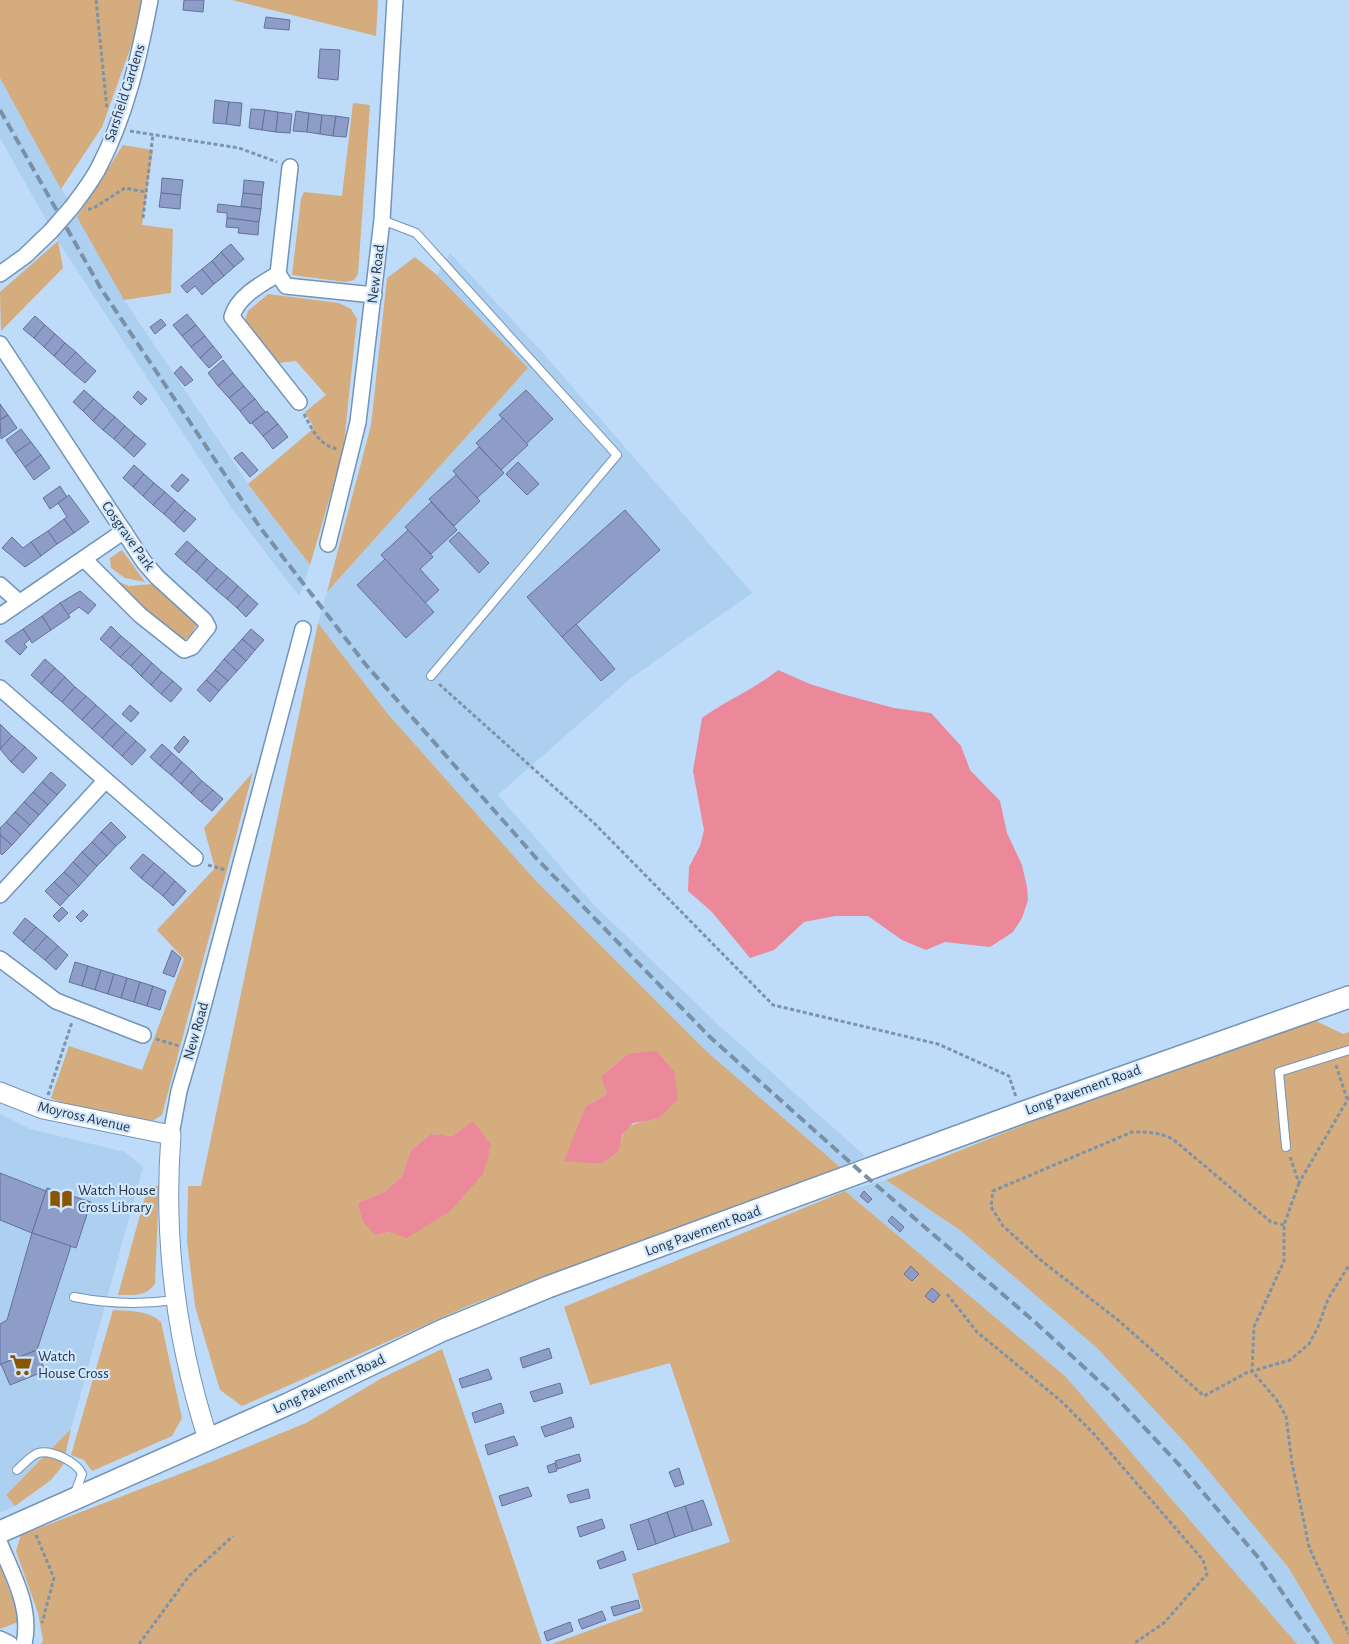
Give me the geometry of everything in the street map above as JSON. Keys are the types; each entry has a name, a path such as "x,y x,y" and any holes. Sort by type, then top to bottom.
{"main road":[{"name":"Long Pavement Road","path":"0,1532 441,1332 548,1287 1021,1112 1348,1001"}],"street":[{"name":"Sarsfield Gardens","path":"0,274 26,256 51,231 72,207 97,170 116,129 140,52 150,0"},
{"name":"New Road","path":"328,544 358,422 374,295 382,220 395,0"},
{"path":"290,167 278,274 286,286 374,295"},
{"path":"278,274 256,287 234,308 232,317 299,402"},
{"name":"Cosgrave Park","path":"0,344 124,531 157,577 204,620 208,627 192,647 184,650 140,615 84,559"},
{"path":"0,616 124,531"},
{"path":"0,584 19,602"},
{"name":"New Road","path":"208,1439 194,1395 174,1300 168,1180 170,1135 179,1091 192,1050 303,629"},
{"path":"0,688 195,858"},
{"path":"0,895 105,781"},
{"path":"0,959 43,994 143,1035"},
{"name":"Moyross Avenue","path":"0,1092 43,1110 170,1135"},
{"path":"0,1544 26,1611 25,1637"},
{"path":"0,1639 10,1644"}],"lane":[{"path":"382,220 416,233 616,455 431,676"},
{"path":"1286,1147 1279,1072 1349,1050"},
{"path":"74,1297 108,1304 130,1305 174,1300"},
{"path":"16,1470 35,1454 42,1452 73,1463 82,1474 72,1500"}],"path":[{"path":"96,0 107,110 116,129 239,148 290,167"},
{"path":"143,218 153,134"},
{"path":"72,207 92,209 125,188 146,192"},
{"path":"299,402 315,436 330,448 352,451"},
{"path":"431,676 594,823 773,1005 938,1044 1009,1076 1021,1112"},
{"path":"195,858 204,865 239,873"},
{"path":"43,1110 76,1009"},
{"path":"143,1035 192,1050"},
{"path":"1333,1055 1348,1098 1299,1183 1284,1225 1284,1261 1254,1327 1252,1371 1276,1399 1286,1416 1292,1463 1309,1547 1349,1634"},
{"path":"1284,1225 1271,1222 1174,1140 1163,1134 1152,1132 1132,1132 994,1191 991,1206 1002,1226 1043,1262 1118,1320 1204,1396 1246,1372 1290,1360 1309,1344 1318,1327 1328,1299 1349,1265"},
{"path":"1286,1147 1299,1183"},
{"path":"947,1294 977,1332 1061,1401 1094,1434 1203,1560 1207,1574 1164,1623 1133,1644"},
{"path":"25,1637 40,1631 54,1578 30,1519"},
{"path":"139,1644 189,1576 233,1536"}],"shaded area":[{"path":"0,0 143,0 134,38 102,127 61,189 0,78"},
{"path":"232,0 378,0 376,36"},
{"path":"0,78 124,300 248,484 310,565 299,596 233,510 58,241 0,138"},
{"path":"353,103 370,105 358,274 354,280 345,282 292,275 301,199 304,192 342,196"},
{"path":"123,145 153,150 142,225 173,229 171,293 124,300 77,217"},
{"path":"58,241 63,268 1,331 0,292"},
{"path":"450,253 542,352 752,593 631,678 498,795 593,904 724,1030 865,1156 841,1168 705,1050 536,881 387,713 318,623 327,592 528,368 437,275"},
{"path":"415,257 437,275 528,368 327,592 371,425 387,278"},
{"path":"268,294 339,303 351,309 357,319 343,453 310,565 248,484 314,428 305,412 326,395 296,361 279,363 245,320 248,311"},
{"path":"122,550 145,582 125,578 111,568 110,558"},
{"path":"114,580 129,586 153,584 195,619 197,624 190,636 182,641"},
{"path":"318,623 387,713 536,881 705,1050 841,1168 470,1305 242,1406 220,1390 195,1306 187,1241 188,1186 201,1186","holes":["628,1054 658,1119 631,1126 623,1135 619,1151 601,1164 586,1162 586,1106 607,1094 602,1075","431,1134 453,1136 390,1232 375,1235 358,1203 386,1191 402,1176 411,1150"]},
{"path":"778,670 810,684 842,694 894,708 931,713 961,746 970,770 1000,801 1007,833 1022,865 1028,900 1022,918 1013,932 990,947 945,942 926,950 902,940 868,916 835,916 804,922 774,950 750,958 712,912 688,891 689,867 700,846 704,830 693,771 702,718"},
{"path":"253,772 162,1115 146,1125 79,1110 51,1098 69,1046 142,1070 184,959 157,930 215,868 204,828"},
{"path":"1312,1019 1343,1034 1349,1032 1349,1644 1334,1644 1288,1567 1188,1446 1098,1349 961,1231 886,1180 1084,1101"},
{"path":"656,1051 674,1071 678,1099 658,1119 633,1123 622,1135 619,1151 601,1164 564,1161 586,1106 607,1094 601,1076 628,1054"},
{"path":"0,1114 30,1129 125,1152 143,1167 71,1429 6,1495 15,1506 0,1512"},
{"path":"473,1121 491,1145 483,1174 450,1211 407,1238 390,1232 375,1235 363,1222 358,1203 386,1191 402,1176 411,1150 431,1134 453,1136"},
{"path":"886,1180 961,1231 1098,1349 1188,1446 1288,1567 1334,1644 1297,1644 1065,1376 845,1191"},
{"path":"148,1186 159,1186 155,1284 143,1293 118,1295"},
{"path":"845,1191 1065,1376 1297,1644 552,1644 643,1611 632,1574 730,1542 670,1363 590,1385 564,1307"},
{"path":"113,1310 145,1313 161,1322 182,1418 172,1436 92,1471 84,1460 71,1455"},
{"path":"442,1349 542,1644 41,1644 43,1640 38,1613 16,1551 21,1535 306,1423 382,1378"},
{"path":"71,1429 63,1465 51,1480 15,1506 6,1495"},
{"path":"0,1566 19,1616 18,1622 0,1629"}],"building":[{"path":"184,0 204,0 203,12 183,10"},
{"path":"266,17 290,20 289,30 264,28"},
{"path":"320,49 340,50 338,80 318,78"},
{"path":"215,100 229,102 226,124 213,123"},
{"path":"229,102 242,103 240,126 226,124"},
{"path":"251,109 265,110 262,130 249,128"},
{"path":"265,110 278,112 276,132 262,130"},
{"path":"296,111 309,113 307,132 293,131"},
{"path":"278,112 292,114 290,133 276,132"},
{"path":"309,113 322,115 320,134 307,132"},
{"path":"322,115 336,116 333,136 320,134"},
{"path":"336,116 349,118 346,137 333,136"},
{"path":"162,178 183,180 181,195 161,193"},
{"path":"244,180 264,182 262,195 243,193"},
{"path":"161,193 181,195 180,209 159,207"},
{"path":"243,193 262,195 261,209 241,206"},
{"path":"218,204 261,209 259,222 227,218 227,213 217,212"},
{"path":"227,218 259,222 258,235 238,233 239,228 226,227"},
{"path":"231,244 244,259 234,267 221,252"},
{"path":"221,252 234,267 224,276 212,261"},
{"path":"212,261 224,276 214,284 202,269"},
{"path":"202,269 214,284 202,295 195,286 187,293 181,286"},
{"path":"187,314 196,325 182,336 173,325"},
{"path":"35,316 45,325 34,338 23,329"},
{"path":"161,319 166,325 155,334 150,327"},
{"path":"45,325 55,334 44,347 34,338"},
{"path":"196,325 205,336 191,347 182,336"},
{"path":"55,334 65,343 54,356 44,347"},
{"path":"205,336 213,346 200,358 191,347"},
{"path":"65,343 76,352 64,365 54,356"},
{"path":"213,346 222,357 209,368 200,358"},
{"path":"76,352 86,362 74,374 64,365"},
{"path":"223,360 233,373 218,386 208,373"},
{"path":"86,362 96,371 85,383 74,374"},
{"path":"181,366 193,380 185,386 174,373"},
{"path":"233,373 244,386 229,398 218,386"},
{"path":"244,386 255,399 240,411 229,398"},
{"path":"84,390 94,399 83,411 73,402"},
{"path":"526,390 553,419 526,444 499,415"},
{"path":"138,391 147,399 141,405 133,397"},
{"path":"94,399 104,408 93,421 83,411"},
{"path":"255,399 265,412 250,424 240,411"},
{"path":"0,404 8,415 0,420"},
{"path":"104,408 115,417 103,430 93,421"},
{"path":"267,411 278,424 263,436 252,423"},
{"path":"8,415 17,428 1,439 0,420"},
{"path":"115,417 125,426 114,439 103,430"},
{"path":"503,418 528,445 501,470 476,443"},
{"path":"278,424 288,437 273,449 263,436"},
{"path":"125,426 135,435 124,448 114,439"},
{"path":"21,429 31,442 15,453 6,440"},
{"path":"135,435 146,444 134,457 124,448"},
{"path":"31,442 41,455 25,467 15,453"},
{"path":"479,447 504,473 477,498 453,471"},
{"path":"242,452 258,470 250,477 234,458"},
{"path":"41,455 50,468 34,480 25,467"},
{"path":"518,462 539,484 527,495 506,474"},
{"path":"134,465 144,474 133,487 123,478"},
{"path":"144,474 154,483 143,496 133,487"},
{"path":"182,474 189,480 178,492 171,486"},
{"path":"456,475 480,501 454,526 429,499"},
{"path":"154,483 165,492 153,505 143,496"},
{"path":"60,486 67,497 50,509 43,498"},
{"path":"165,492 175,501 164,514 153,505"},
{"path":"69,495 89,522 74,533 64,519 67,517 58,503"},
{"path":"175,501 185,510 174,523 164,514"},
{"path":"431,502 457,530 431,554 405,527"},
{"path":"185,510 196,519 184,532 174,523"},
{"path":"625,510 660,550 562,637 527,597"},
{"path":"64,519 74,533 57,544 48,531"},
{"path":"408,530 433,557 420,569 439,590 425,603 381,555"},
{"path":"48,531 57,544 41,556 31,542"},
{"path":"459,532 489,563 479,573 449,541"},
{"path":"12,537 23,548 31,542 41,556 25,567 2,548"},
{"path":"187,541 197,550 185,563 175,554"},
{"path":"197,550 207,559 196,572 185,563"},
{"path":"207,559 217,568 206,581 196,572"},
{"path":"385,559 434,612 406,638 357,585"},
{"path":"217,568 228,577 216,590 206,581"},
{"path":"228,577 238,586 227,599 216,590"},
{"path":"238,586 248,595 237,608 227,599"},
{"path":"80,591 96,605 88,614 79,607 68,615 60,603"},
{"path":"248,595 258,604 246,617 237,608"},
{"path":"60,603 70,617 51,630 42,616"},
{"path":"42,616 51,630 32,643 23,629"},
{"path":"576,624 615,669 601,681 562,637"},
{"path":"111,626 121,636 110,648 100,639"},
{"path":"23,629 30,639 24,644 27,647 20,655 5,641"},
{"path":"251,629 264,640 255,650 242,639"},
{"path":"121,636 132,645 120,657 110,648"},
{"path":"242,639 255,650 246,661 233,649"},
{"path":"132,645 142,654 131,666 120,657"},
{"path":"233,649 246,661 237,671 224,659"},
{"path":"142,654 152,663 141,676 131,666"},
{"path":"45,659 55,668 41,684 31,675"},
{"path":"224,659 237,671 228,681 215,670"},
{"path":"152,663 162,672 151,685 141,676"},
{"path":"55,668 65,677 51,693 41,684"},
{"path":"215,670 228,681 219,691 206,680"},
{"path":"162,672 173,681 161,694 151,685"},
{"path":"65,677 75,687 62,702 51,693"},
{"path":"206,680 219,691 210,702 197,690"},
{"path":"173,681 182,689 171,702 161,694"},
{"path":"75,687 86,696 72,711 62,702"},
{"path":"86,696 96,705 82,720 72,711"},
{"path":"96,705 106,714 92,729 82,720"},
{"path":"130,705 139,713 131,722 122,714"},
{"path":"106,714 116,723 102,738 92,729"},
{"path":"116,723 126,732 112,747 102,738"},
{"path":"0,724 12,736 0,749"},
{"path":"126,732 136,741 122,756 112,747"},
{"path":"12,736 25,747 11,762 0,749"},
{"path":"184,736 189,741 179,753 174,748"},
{"path":"136,741 146,750 132,765 122,756"},
{"path":"162,744 172,753 160,766 150,757"},
{"path":"25,747 37,758 23,773 11,762"},
{"path":"172,753 182,762 171,775 160,766"},
{"path":"182,762 192,771 181,784 171,775"},
{"path":"192,771 202,781 191,793 181,784"},
{"path":"51,772 66,785 57,795 42,782"},
{"path":"202,781 213,790 201,802 191,793"},
{"path":"42,782 57,795 48,805 33,792"},
{"path":"213,790 223,799 212,811 201,802"},
{"path":"33,792 48,805 39,815 24,802"},
{"path":"24,802 39,815 30,825 15,812"},
{"path":"15,812 30,825 21,835 6,822"},
{"path":"6,822 21,835 12,845 0,835 0,828"},
{"path":"111,822 126,837 116,846 101,832"},
{"path":"101,832 116,846 107,856 92,842"},
{"path":"0,835 12,845 2,855 0,853"},
{"path":"92,842 107,856 97,866 82,852"},
{"path":"82,852 97,866 88,876 73,862"},
{"path":"143,854 154,863 141,878 130,868"},
{"path":"73,862 88,876 79,886 64,872"},
{"path":"154,863 165,872 152,887 141,878"},
{"path":"64,872 79,886 69,896 54,882"},
{"path":"165,872 175,881 163,896 152,887"},
{"path":"175,881 186,891 173,906 163,896"},
{"path":"54,882 69,896 60,906 45,891"},
{"path":"62,907 68,913 59,922 53,916"},
{"path":"83,910 88,915 81,922 76,917"},
{"path":"25,918 36,927 23,942 13,933"},
{"path":"36,927 47,936 34,951 23,942"},
{"path":"47,936 58,946 45,960 34,951"},
{"path":"58,946 68,955 56,970 45,960"},
{"path":"172,950 181,958 174,977 163,973"},
{"path":"75,962 88,966 82,986 69,982"},
{"path":"88,966 101,970 95,990 82,986"},
{"path":"101,970 114,974 108,994 95,990"},
{"path":"114,974 127,978 121,998 108,994"},
{"path":"127,978 140,982 134,1002 121,998"},
{"path":"140,982 153,986 147,1006 134,1002"},
{"path":"153,986 166,991 160,1010 147,1006"},
{"path":"0,1173 46,1191 32,1233 0,1220"},
{"path":"47,1188 91,1202 76,1248 32,1233"},
{"path":"864,1191 872,1199 868,1203 860,1196"},
{"path":"892,1216 904,1227 900,1232 888,1221"},
{"path":"32,1233 71,1246 37,1350 0,1365 0,1324 7,1320"},
{"path":"911,1266 919,1274 912,1281 904,1274"},
{"path":"932,1288 940,1295 933,1303 925,1296"},
{"path":"549,1348 552,1358 523,1368 520,1358"},
{"path":"37,1350 45,1371 10,1385 1,1364"},
{"path":"488,1369 492,1379 462,1388 459,1379"},
{"path":"560,1383 563,1393 534,1402 530,1392"},
{"path":"501,1403 504,1413 475,1423 472,1413"},
{"path":"571,1417 574,1427 545,1437 541,1427"},
{"path":"514,1436 518,1445 488,1455 485,1445"},
{"path":"579,1454 581,1461 558,1469 555,1461"},
{"path":"555,1463 557,1471 549,1473 547,1466"},
{"path":"679,1468 684,1484 675,1487 669,1472"},
{"path":"528,1487 532,1496 502,1506 499,1496"},
{"path":"588,1489 590,1498 570,1503 567,1495"},
{"path":"703,1500 712,1525 693,1531 685,1506"},
{"path":"685,1506 693,1531 675,1537 667,1512"},
{"path":"667,1512 675,1537 656,1544 648,1519"},
{"path":"602,1519 605,1528 580,1537 577,1527"},
{"path":"648,1519 656,1544 638,1550 630,1525"},
{"path":"623,1551 626,1560 600,1569 597,1561"},
{"path":"638,1600 640,1608 614,1616 611,1607"},
{"path":"602,1611 606,1620 582,1629 578,1620"},
{"path":"570,1622 573,1631 547,1641 544,1632"}],"railway":[{"path":"0,110 100,287 259,526 366,665 537,859 710,1037 861,1172 1036,1323 1112,1393 1184,1470 1257,1556 1318,1644"}],"place":[{"name":"Watch House Cross Library","path":"61,1199"},
{"name":"Watch House Cross","path":"21,1365"}]}
